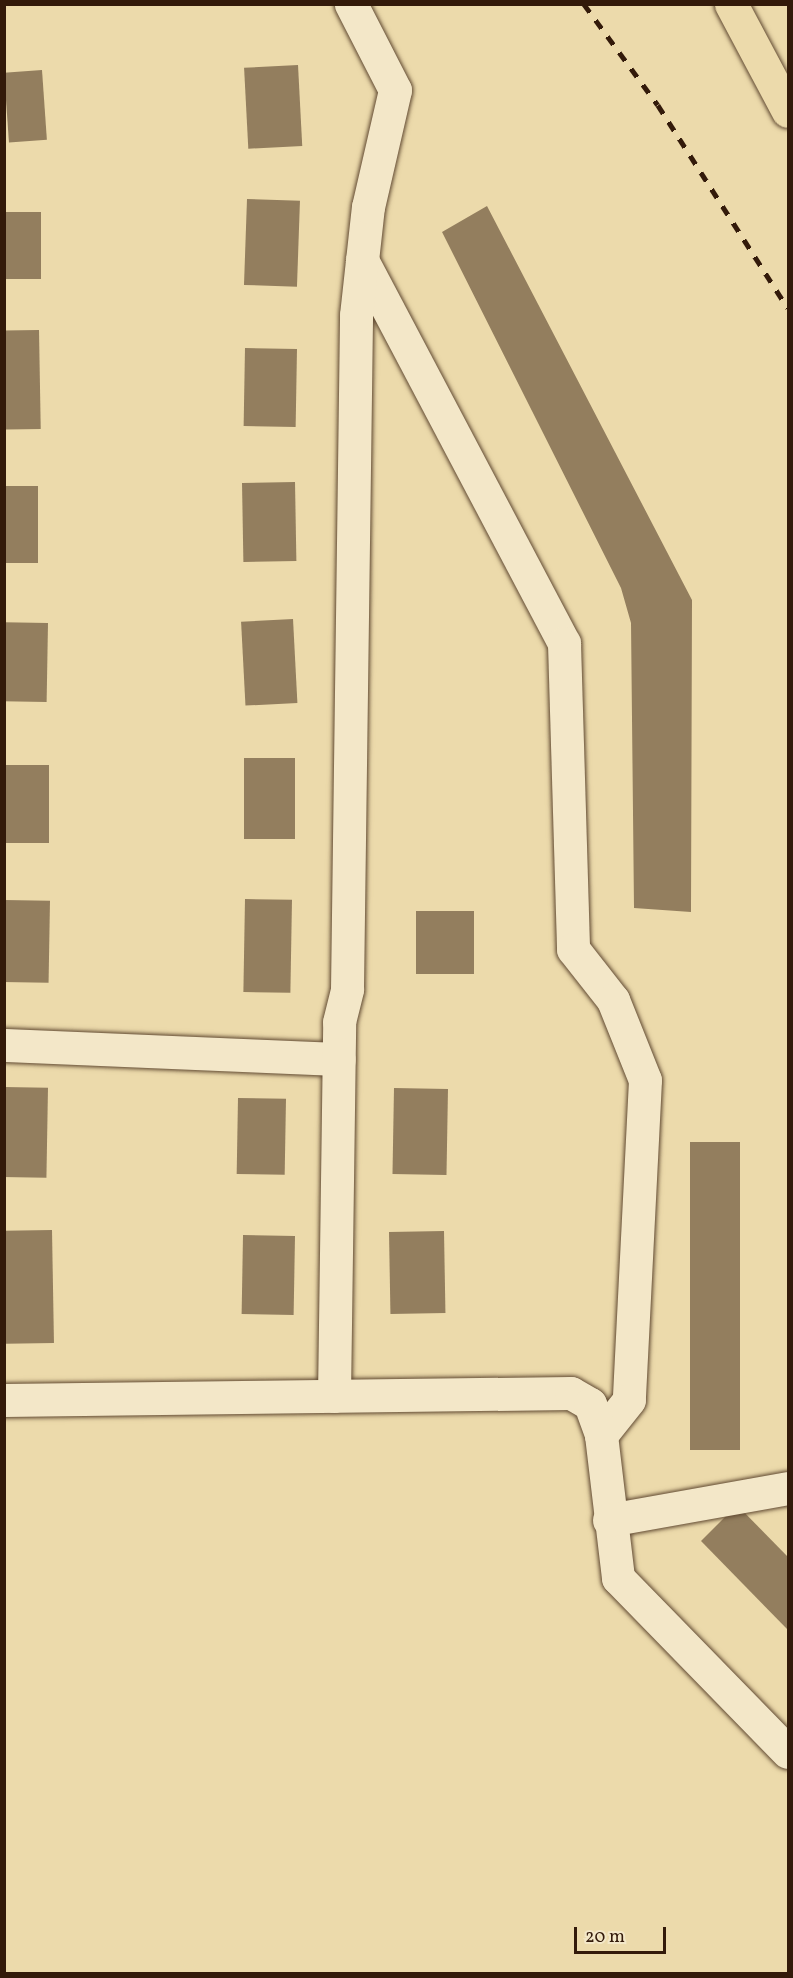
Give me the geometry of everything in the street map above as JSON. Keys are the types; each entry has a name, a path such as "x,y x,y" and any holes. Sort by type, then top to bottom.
{"main road":[{"path":"731,4 789,111"}],"street":[{"path":"334,1396 339,1022 347,989 356,315 368,207 395,90 351,4"},
{"path":"362,260 564,643 573,949 613,1000 645,1080 629,1400 601,1435"},
{"path":"4,1044 339,1059"},
{"path":"4,1400 571,1393 590,1404 601,1435 609,1520 618,1578 789,1752"},
{"path":"609,1520 789,1488"}],"building":[{"path":"298,65 302,146 248,149 244,68"},
{"path":"42,70 47,140 9,142 4,73"},
{"path":"247,199 300,201 297,287 244,285"},
{"path":"487,206 692,600 691,912 634,908 631,623 621,588 442,232"},
{"path":"6,212 41,212 41,279 6,279"},
{"path":"39,330 41,429 6,430 4,331"},
{"path":"245,348 297,349 296,427 244,426"},
{"path":"295,482 296,561 243,562 242,483"},
{"path":"4,486 38,486 38,563 4,563"},
{"path":"293,619 297,703 245,706 241,622"},
{"path":"4,622 48,623 47,702 4,701"},
{"path":"244,758 295,758 295,839 244,839"},
{"path":"4,765 49,765 49,843 4,843"},
{"path":"245,899 292,900 290,993 243,992"},
{"path":"4,900 50,901 49,983 4,982"},
{"path":"416,911 474,911 474,974 416,974"},
{"path":"4,1087 48,1088 46,1178 4,1177"},
{"path":"394,1088 448,1089 446,1175 392,1174"},
{"path":"238,1098 286,1099 285,1175 237,1174"},
{"path":"690,1142 740,1142 740,1450 690,1450"},
{"path":"52,1230 54,1343 6,1344 4,1231"},
{"path":"444,1231 445,1313 390,1314 389,1232"},
{"path":"243,1235 295,1236 294,1315 242,1314"},
{"path":"737,1505 788,1557 788,1630 701,1541"}],"railway":[{"path":"584,4 658,105 788,308"}]}
